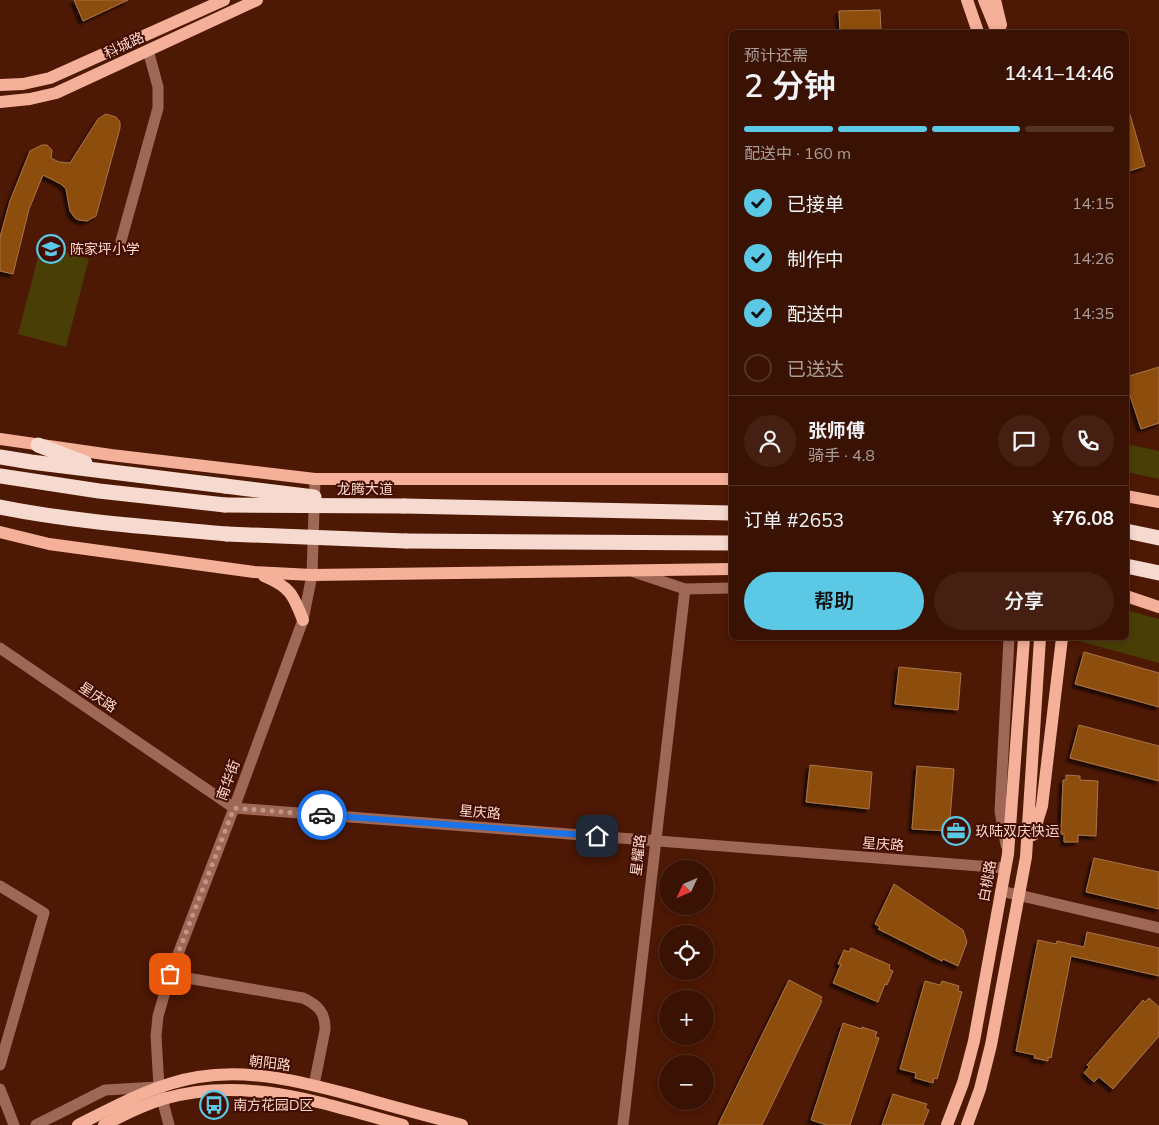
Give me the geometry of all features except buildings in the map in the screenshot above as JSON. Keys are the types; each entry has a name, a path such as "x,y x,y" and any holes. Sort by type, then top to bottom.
{"highway":[{"path":"38,445 105,471"},
{"path":"0,456 31,462 372,505"},
{"name":"龙腾大道","path":"0,476 99,491 226,505 372,505 729,513"},
{"path":"0,506 94,523 227,534 406,541 729,543"},
{"path":"0,518 47,516"},
{"path":"1129,532 1159,538"},
{"path":"1129,567 1158,573"}],"main road":[{"name":"科城路","path":"0,85 23,84 50,78 224,0"},
{"name":"科城路","path":"0,102 30,100 56,93 257,0"},
{"path":"967,0 977,30"},
{"path":"984,0 996,30"},
{"path":"995,0 1002,30"},
{"path":"0,439 315,479 729,479"},
{"path":"1129,497 1159,502"},
{"path":"0,532 49,544 254,572 312,575 729,569"},
{"path":"254,572 281,583 294,596 303,620"},
{"path":"1129,597 1159,607"},
{"name":"白桃路","path":"948,1125 963,1083 974,1041 1008,854 1024,640"},
{"path":"967,1125 980,1089 992,1045 1026,857 1040,640"},
{"path":"1026,857 1042,806 1062,640"},
{"name":"朝阳路","path":"78,1125 198,1077 246,1075 270,1077 314,1085 462,1125"},
{"name":"朝阳路","path":"104,1125 160,1093 229,1089 268,1092 310,1100 403,1125"}],"street":[{"path":"120,241 158,108 158,87 148,50"},
{"name":"南华街","path":"169,1125 160,1093 156,1036 160,1009 170,974 234,808 303,620 312,575 315,479"},
{"path":"628,570 685,589 729,588"},
{"name":"星耀路","path":"623,1125 685,589"},
{"path":"1008,854 1000,811 1009,640"},
{"name":"星庆路","path":"0,648 234,808 1005,868"},
{"path":"0,886 44,913 0,1065"},
{"path":"1001,891 1159,928"},
{"path":"170,974 303,998 312,1002 319,1008 326,1022 314,1085"},
{"path":"0,1089 14,1125"},
{"path":"36,1125 105,1090 160,1093"}],"shaded area":[{"path":"41,246 89,259 66,347 18,334"},
{"path":"1129,445 1159,451 1159,479 1129,473"},
{"path":"1129,611 1159,619 1159,663 1079,641 1129,640"}],"way so far":[{"path":"170,974 234,808 322,815"}],"place":[{"name":"陈家坪小学","path":"51,249"},
{"name":"玖陆双庆快运","path":"956,831"},
{"name":"南方花园D区","path":"214,1105"}],"route":[{"path":"322,815 597,836"}]}
